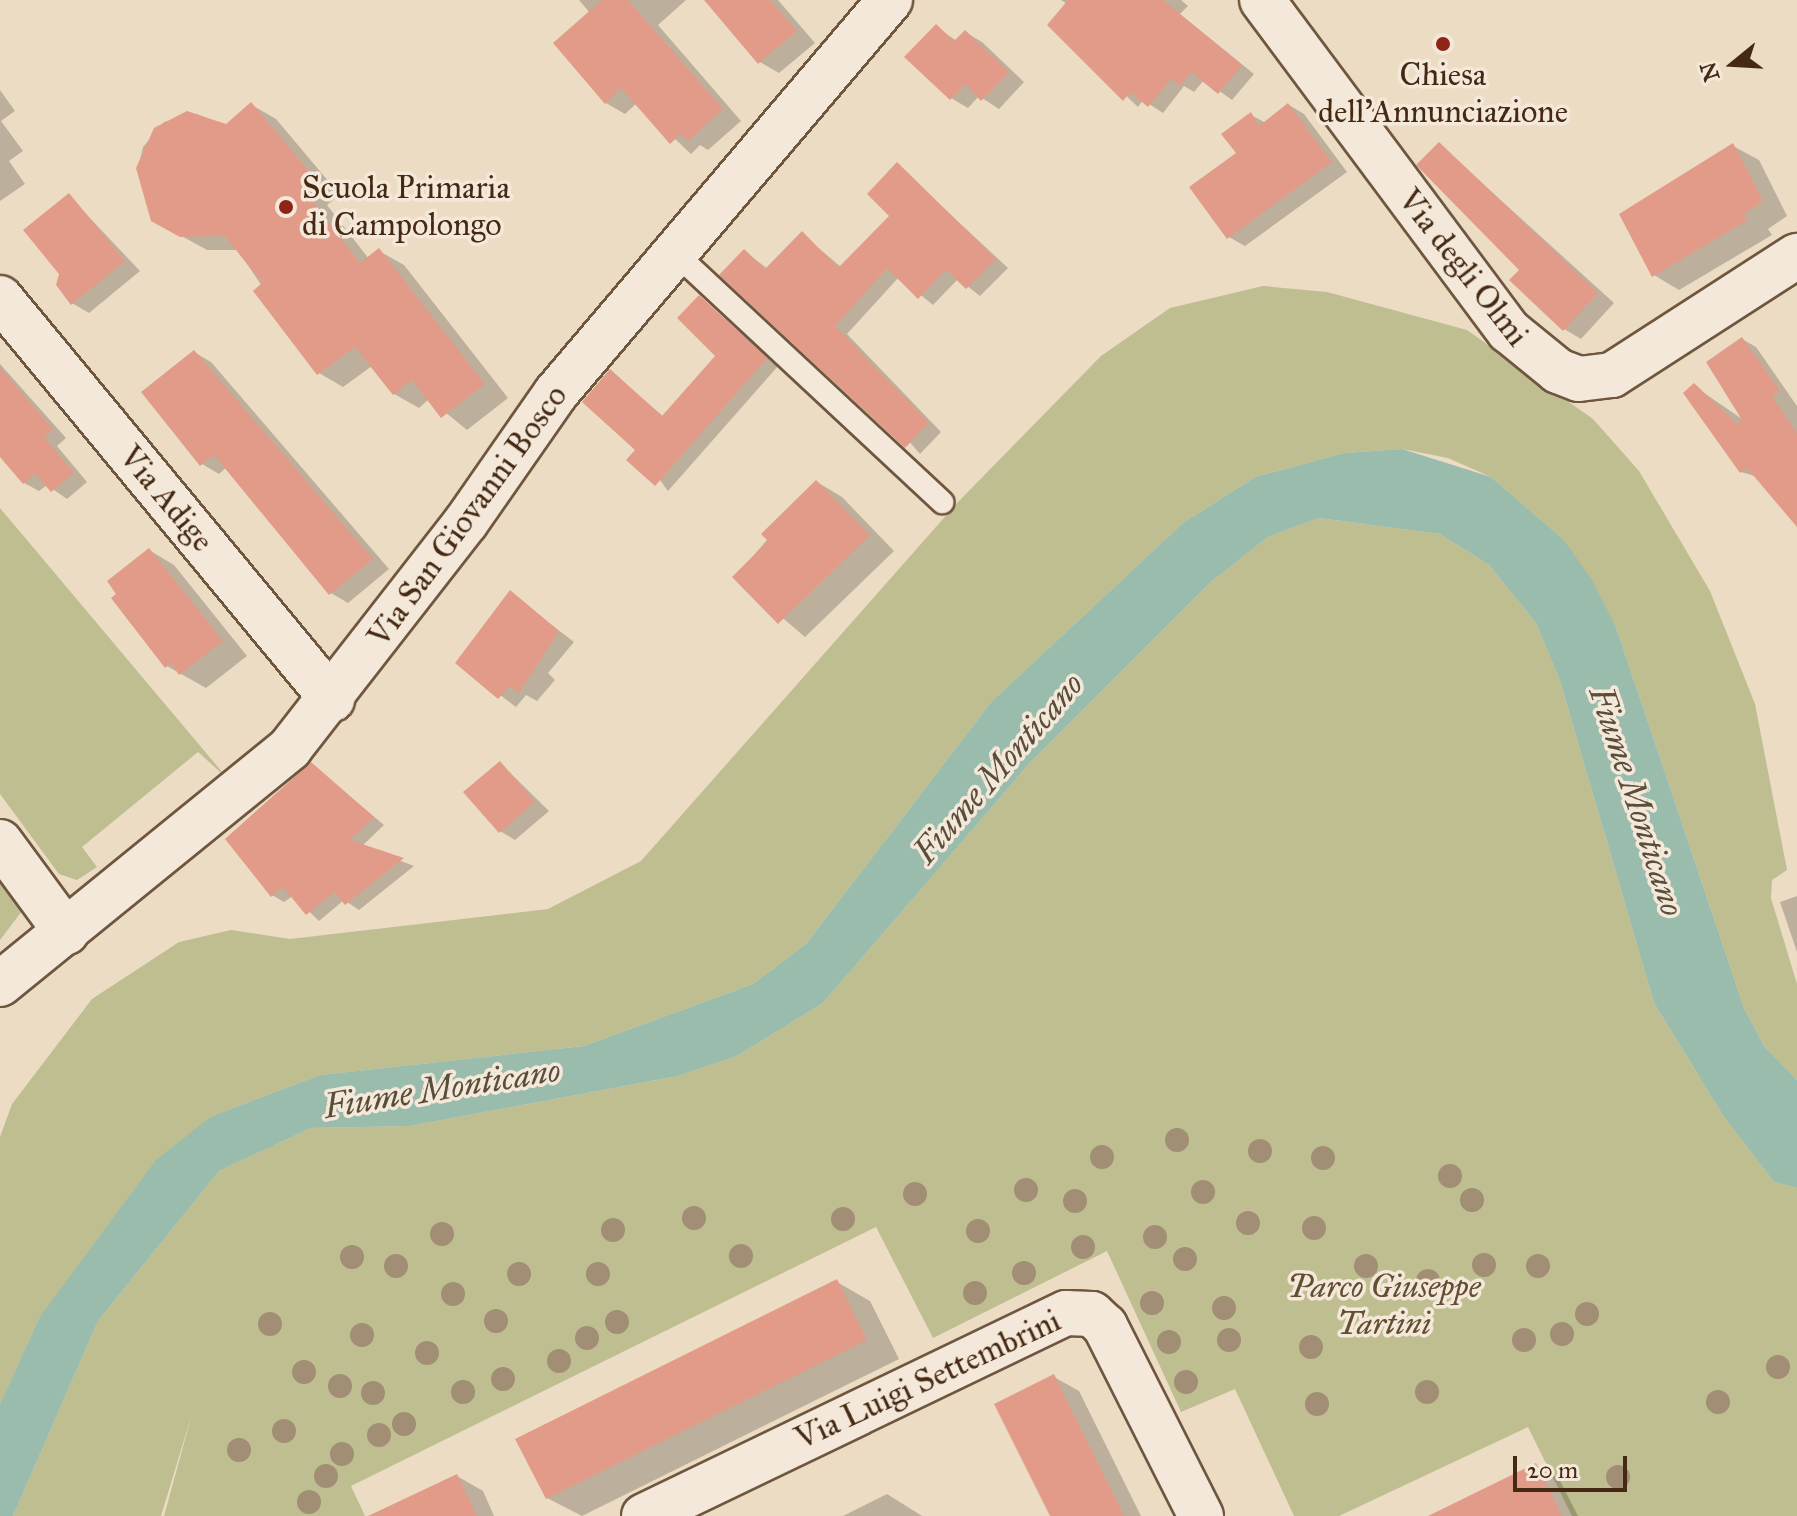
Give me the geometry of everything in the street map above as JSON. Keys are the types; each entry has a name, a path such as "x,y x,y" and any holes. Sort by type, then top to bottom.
{"street":[{"name":"Via degli Olmi","path":"1262,0 1509,331 1533,356 1579,379 1634,365 1797,256"},
{"name":"Via San Giovanni Bosco","path":"0,984 256,781 332,699 556,393 883,2"},
{"name":"Via Adige","path":"0,298 332,699"},
{"path":"0,842 66,932"},
{"name":"Via Luigi Settembrini","path":"644,1516 1066,1313 1092,1314 1105,1326 1201,1516"}],"lane":[{"path":"674,252 942,502"}],"green space":[{"path":"1263,286 1327,292 1467,330 1593,419 1639,471 1710,591 1755,704 1787,870 1772,880 1771,898 1797,984 1797,1080 1764,1046 1744,1008 1616,627 1563,539 1491,477 1448,458 1402,449 1344,453 1255,477 1183,523 992,701 806,944 753,984 584,1046 320,1075 212,1116 39,1318 0,1404 0,1137 12,1104 92,999 179,942 231,930 290,939 548,909 641,861 958,502 1101,356 1170,308"},
{"path":"0,508 228,779 198,752 82,847 97,867 77,880 59,874 0,794"},
{"name":"Parco Giuseppe Tartini","path":"1319,518 1440,534 1489,565 1536,623 1560,681 1654,1003 1724,1117 1774,1182 1797,1188 1797,1516 1572,1516 1528,1427 1339,1516 1294,1516 1235,1389 1181,1412 1107,1251 933,1338 876,1227 351,1486 365,1516 164,1516 192,1414 161,1516 13,1516 98,1321 219,1171 311,1128 410,1126 678,1076 737,1056 823,1003 1029,764 1212,581 1268,537"},
{"path":"0,878 22,911 0,940"}],"water":[{"name":"Fiume Monticano","path":"1402,449 1491,477 1563,539 1592,580 1616,627 1744,1008 1764,1046 1797,1080 1797,1188 1774,1182 1724,1117 1654,1003 1560,681 1536,623 1489,565 1440,534 1319,518 1268,537 1212,581 1029,764 823,1003 737,1056 678,1076 410,1126 311,1128 219,1171 98,1321 13,1516 0,1516 0,1404 39,1318 156,1160 212,1116 320,1075 584,1046 753,984 806,944 992,701 1183,523 1255,477 1344,453"}],"building":[{"path":"602,0 628,0 723,109 688,141 681,134 670,144 621,88 605,104 553,43"},
{"path":"704,0 770,0 797,31 758,64"},
{"path":"1068,0 1163,0 1242,65 1218,94 1191,72 1180,86 1171,79 1148,107 1130,92 1123,101 1047,25"},
{"path":"936,24 954,41 965,30 1009,72 981,101 965,84 950,100 904,57"},
{"path":"251,102 317,181 304,190 360,263 379,248 485,384 441,418 412,380 393,395 355,347 317,375 253,291 262,283 225,236 180,237 151,221 136,168 154,128 187,111 226,124"},
{"path":"1288,103 1332,162 1227,239 1189,187 1236,153 1221,134 1251,112 1259,126"},
{"path":"1439,142 1598,293 1563,331 1509,280 1519,270 1416,165"},
{"path":"1733,143 1763,201 1744,214 1748,220 1652,277 1619,214"},
{"path":"897,162 996,259 966,289 946,270 918,299 887,268 835,326 929,423 905,448 719,275 744,249 765,269 802,231 838,268 889,216 867,194"},
{"path":"69,193 125,261 71,305 56,285 59,274 23,230"},
{"path":"699,295 767,358 655,486 626,460 635,450 582,402 610,369 662,416 715,356 677,318"},
{"path":"1742,337 1780,391 1772,396 1797,433 1797,527 1747,468 1740,473 1683,393 1694,383 1737,424 1742,420 1706,362"},
{"path":"194,350 373,559 329,595 214,455 200,466 141,392"},
{"path":"0,368 53,429 44,437 74,473 51,492 35,474 23,484 0,457"},
{"path":"816,480 870,535 778,624 732,577 768,541 761,534"},
{"path":"149,548 223,641 179,675 171,663 165,668 111,598 116,594 107,581"},
{"path":"510,590 559,631 519,693 510,686 498,699 455,663"},
{"path":"500,761 535,802 499,833 463,792"},
{"path":"311,762 374,817 350,840 404,858 345,905 335,892 306,915 283,887 271,897 225,839"},
{"path":"837,1279 867,1340 546,1499 515,1439"},
{"path":"1054,1374 1124,1516 1050,1516 994,1404"},
{"path":"1536,1463 1562,1516 1428,1516"},
{"path":"457,1474 477,1516 368,1516"}],"place":[{"name":"Chiesa dell'Annunciazione","path":"1443,44"},
{"name":"Scuola Primaria di Campolongo","path":"286,207"}]}
